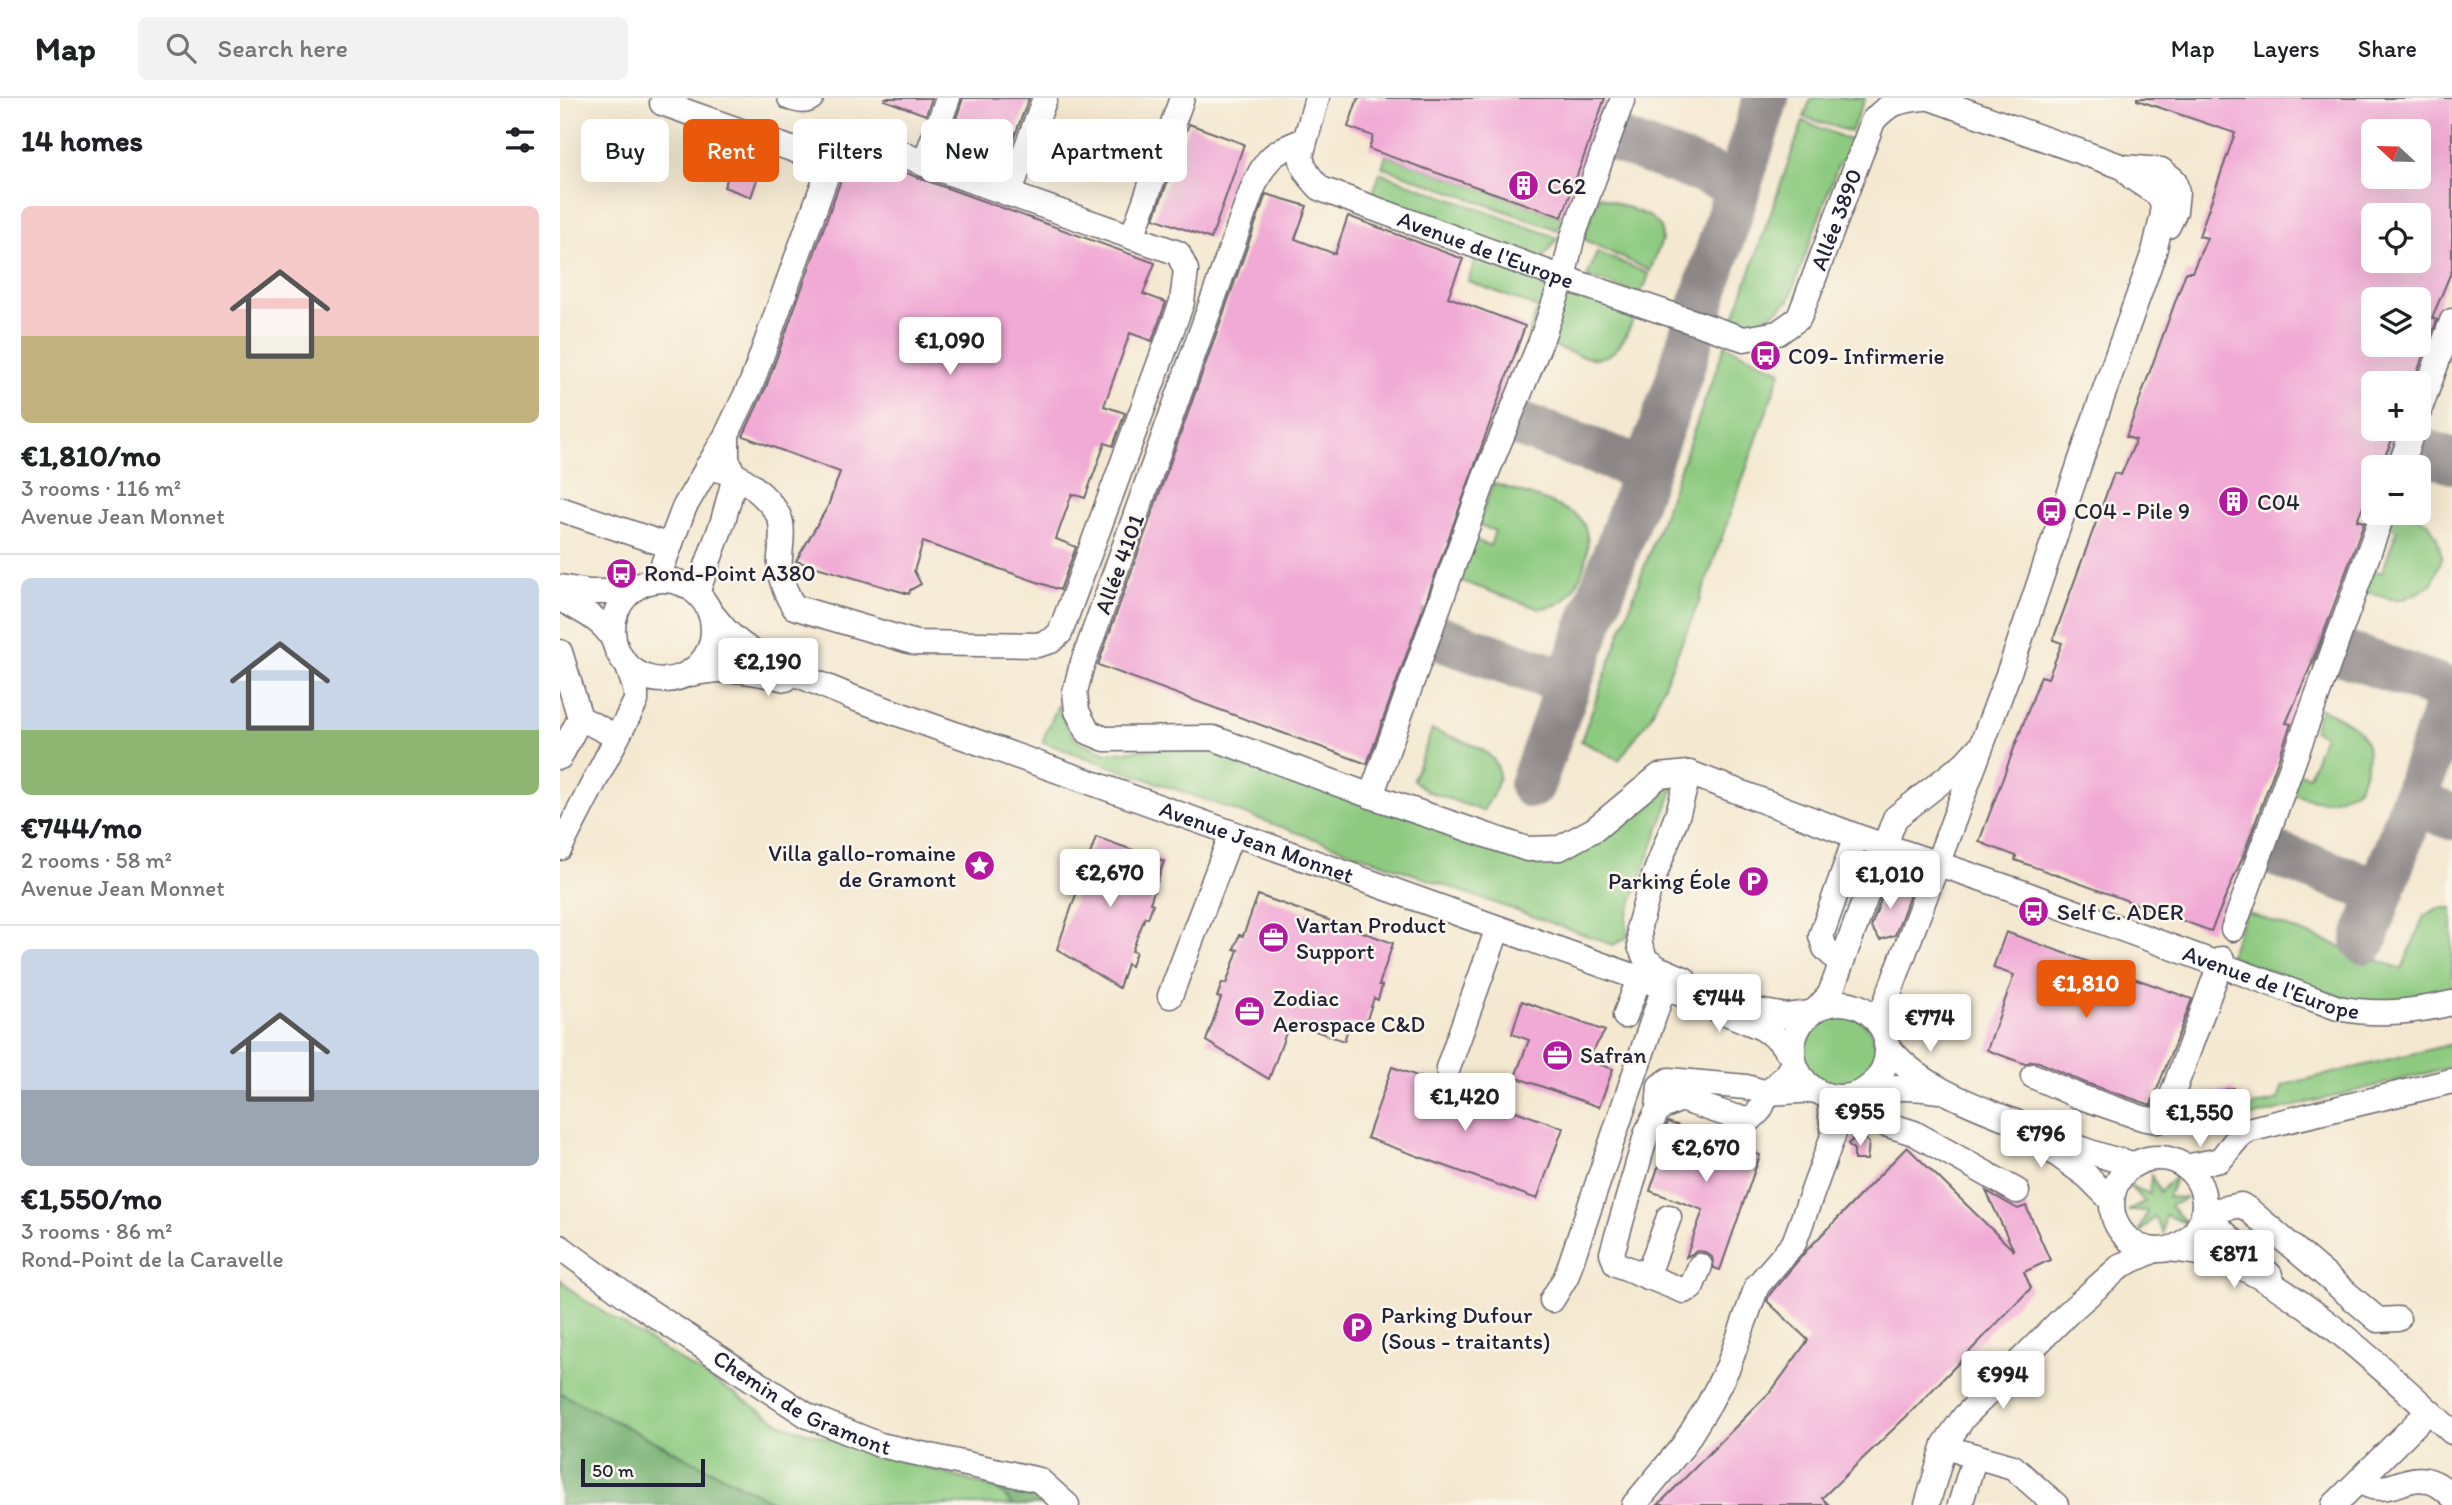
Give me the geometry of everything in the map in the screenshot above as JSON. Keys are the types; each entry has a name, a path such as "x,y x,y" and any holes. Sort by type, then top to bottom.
{"street":[{"path":"790,98 799,101 811,98"},
{"path":"940,119 948,98"},
{"path":"1009,194 1045,98"},
{"path":"1132,237 1182,98"},
{"name":"Avenue de l'Europe","path":"1317,98 1301,156 1303,165 1321,189 1563,278 1744,340"},
{"path":"1623,98 1572,239 1563,278 1541,341 1485,477 1371,796 1527,849 1560,848 1595,829 1659,776 1689,773 1678,813 1649,890 1639,926 1640,946 1646,960 1658,968 1725,997 1737,1007"},
{"name":"Allée 3890","path":"1744,340 1778,333 1799,317 1873,121 1883,109 1898,101 1924,98"},
{"path":"1858,1094 1878,1077 1886,1056 1882,1034 1913,931 1983,743 2154,252 2175,211 2177,192 2174,180 2161,170 2123,167 1930,98"},
{"path":"662,103 793,150"},
{"name":"Allée 4101","path":"1305,140 1279,150 1267,161 1252,190 1075,692 1077,711 1088,733 1105,739 1213,738 1371,796"},
{"path":"657,580 684,508 727,434 752,382 824,182"},
{"path":"707,467 733,474 766,499 781,520 780,570 786,593 794,607 916,643 1037,645 1051,641 1060,633 1181,302 1186,270 1178,253 975,182"},
{"path":"2431,378 2452,321"},
{"path":"703,602 733,474 727,459 727,434"},
{"path":"560,509 670,546"},
{"path":"2233,929 2379,525"},
{"path":"560,599 596,620 609,631 620,657 628,667 646,678 674,678 704,659 712,643 713,628 703,602 675,581 657,580 644,583 629,592 617,609 612,626 614,641"},
{"path":"560,587 589,592 629,592"},
{"name":"Avenue Jean Monnet","path":"703,602 724,629 753,651 851,697 1639,979 1737,1007 1786,1016 1814,1011"},
{"path":"560,652 580,718 560,757"},
{"path":"628,667 636,691 636,701"},
{"name":"Avenue Jean Monnet","path":"560,848 636,701 674,678 711,669 756,672 851,697"},
{"path":"580,718 617,737"},
{"path":"1945,1092 1908,1087 1833,1097 1815,1090 1798,1073 1794,1060 1794,1038 1804,1020 1830,994 1895,818 1965,763 1983,743"},
{"name":"Avenue de l'Europe","path":"1689,773 1937,865 2221,963 2325,1004 2358,1012 2401,1012 2452,1003"},
{"path":"1170,996 1232,833"},
{"path":"1840,963 1825,948 1821,936 1856,836"},
{"path":"1448,1068 1498,928"},
{"path":"2033,1076 2078,1096 2157,1121 2167,1109 2221,963"},
{"path":"1625,1016 1639,979"},
{"path":"1552,1300 1566,1277 1664,987"},
{"name":"Avenue Jean Monnet","path":"1664,987 1762,1028 1777,1038 1794,1060"},
{"path":"1814,1011 1830,1004 1844,1003 1857,1007 1869,1013 1882,1034 1913,1070 1945,1092 2103,1157 2134,1164"},
{"path":"1700,1266 1688,1290 1684,1291 1616,1265 1612,1253 1647,1132 1658,1110 1681,1099 1751,1119 1760,1110 1768,1093 1785,1076 1794,1060"},
{"path":"2185,1167 2221,1160 2244,1131 2452,1081"},
{"path":"1768,1093 1815,1090"},
{"path":"1858,1094 1879,1122 1913,1133 2017,1191"},
{"path":"1634,1505 1683,1446 1709,1404 1728,1367 1758,1286 1794,1243 1835,1133 1830,1111"},
{"path":"1993,1113 2073,1165 2112,1209 2119,1231 2129,1241 2141,1248 2203,1253 2219,1258 2262,1278 2307,1308"},
{"path":"1927,1505 1945,1444 1964,1417 2068,1313 2122,1265 2181,1244 2199,1226 2204,1199 2195,1176 2185,1167 2160,1158 2147,1159 2134,1164 2123,1173 2115,1185 2112,1242 2105,1266 2068,1313"},
{"path":"2203,1213 2234,1205 2249,1209 2378,1320 2398,1319"},
{"path":"2203,1213 2307,1308 2452,1432"},
{"path":"1647,1277 1669,1217"},
{"name":"Chemin de Gramont","path":"560,1247 632,1300 808,1416 880,1445 1039,1480 1067,1505"},
{"path":"2334,1505 2429,1411"},
{"path":"1945,1444 1965,1454 2013,1467 2056,1505"},
{"path":"1960,1505 1976,1456"},
{"path":"2360,1481 2370,1488 2381,1490 2393,1489 2413,1480 2427,1479 2452,1496"}],"green space":[{"path":"1811,98 1865,98 1851,132 1804,117"},
{"path":"1803,121 1850,140 1853,147 1838,165 1789,300 1763,319 1732,323"},
{"path":"1386,155 1562,217 1558,230 1382,167"},
{"path":"1380,173 1558,238 1541,260 1371,198"},
{"path":"1599,196 1649,216 1661,227 1662,240 1650,271 1583,239"},
{"path":"1597,252 1649,274 1645,286 1639,293 1587,277"},
{"path":"1477,256 1553,285 1534,339 1528,336 1538,308 1468,281"},
{"path":"1565,292 1630,311 1633,320 1616,349 1598,358 1575,354 1546,343"},
{"path":"1725,345 1781,371 1699,602 1651,716 1619,760 1581,741"},
{"path":"1493,483 1562,508 1579,518 1585,526 1587,549 1581,574 1570,594 1560,603 1537,608 1458,580 1473,539 1490,546 1495,531 1478,525"},
{"path":"2385,525 2430,525 2437,538 2442,557 2433,582 2404,599 2390,599 2361,590 2369,569 2382,573 2397,530"},
{"path":"1058,705 1076,740 1107,753 1198,745 1236,753 1539,862 1555,862 1573,856 1669,781 1674,788 1626,918 1628,937 1613,945 1042,742"},
{"path":"2321,709 2348,722 2357,730 2364,738 2368,759 2358,788 2325,801 2291,793 2298,773 2309,776 2324,735 2313,730"},
{"path":"1432,730 1476,746 1494,760 1498,781 1483,811 1427,791 1413,780"},
{"path":"2438,908 2452,908 2452,993 2431,999 2360,1004 2229,956 2246,912 2402,969 2424,916"},
{"path":"1839,1014 1860,1020 1870,1030 1876,1051 1870,1072 1860,1082 1839,1088 1818,1082 1808,1072 1802,1051 1808,1030 1818,1020"},
{"path":"2452,1044 2452,1067 2211,1127 2207,1112 2222,1107 2224,1116 2236,1114 2236,1110 2278,1100 2283,1085"},
{"path":"2177,1174 2168,1197 2187,1198 2170,1206 2188,1224 2165,1215 2163,1233 2155,1217 2138,1234 2147,1211 2128,1211 2145,1202 2128,1185 2150,1194 2151,1175 2160,1192"},
{"path":"560,1279 578,1296 784,1425 997,1489 1014,1505 779,1505 560,1393"},
{"path":"560,1393 779,1505 560,1505"},
{"path":"997,1489 1045,1490 1061,1505 1014,1505"}],"building":[{"path":"932,98 926,115 884,100"},
{"path":"963,98 1029,98 1013,140 1013,119 956,119"},
{"name":"C62","path":"1358,98 1605,98 1562,217 1369,149 1373,136 1348,127"},
{"name":"C04","path":"2137,98 2452,98 2452,270 2432,318 2437,320 2431,336 2431,287 2361,287 2361,357 2423,357 2418,371 2361,371 2361,441 2392,441 2385,455 2361,455 2361,511 2357,520 2363,525 2318,649 2286,723 2291,724 2244,854 2211,931 2015,860 2016,856 1979,842 2041,676 2048,678 2062,643 2053,640 2114,473 2121,475 2136,440 2126,437 2186,272 2192,272 2207,238 2199,236 2235,133"},
{"path":"1189,124 1244,144 1211,239 1154,218 1167,182 1187,182"},
{"path":"907,173 921,179 921,182 930,182 1155,263 1143,294 1166,302 1152,341 1130,333 1104,406 1125,413 1113,446 1105,443 1085,498 1072,494 1056,539 1076,547 1060,590 923,542 914,571 921,584 910,590 909,594 796,561 828,506 840,472 743,436 766,387 840,182 907,182"},
{"path":"726,182 756,182 751,197 724,187"},
{"path":"1266,194 1307,206 1295,239 1335,254 1348,216 1463,259 1448,297 1525,326 1367,764 1098,665"},
{"path":"1096,837 1164,861 1150,903 1153,904 1132,951 1136,952 1131,966 1127,964 1119,988 1057,949"},
{"path":"1887,883 1911,892 1895,935 1880,940 1871,927"},
{"path":"1258,895 1393,943 1379,985 1382,986 1378,1000 1374,998 1364,1028 1350,1023 1344,1041 1290,1022 1269,1079 1206,1041 1221,998 1217,997 1222,983 1226,984 1238,950 1234,949 1239,935 1243,936"},
{"path":"2006,932 2192,999 2151,1105 2083,1082 2039,1062 2025,1064 1987,1050 2014,975 1993,968"},
{"path":"1522,1001 1605,1031 1587,1060 1613,1069 1599,1107 1515,1077 1529,1040 1512,1034"},
{"path":"1392,1067 1563,1128 1537,1199 1367,1138"},
{"path":"2233,1088 2237,1103 2187,1117 2187,1098"},
{"path":"1668,1122 1760,1155 1720,1270 1714,1268 1712,1257 1705,1252 1697,1251 1686,1257 1703,1210 1650,1191 1663,1153 1659,1143"},
{"path":"1860,1133 1869,1143 1867,1160 1854,1160 1854,1150 1848,1144"},
{"path":"1907,1147 2014,1251 1986,1191 2018,1209 2026,1206 2050,1260 2024,1272 2031,1288 1910,1413 1822,1498 1829,1505 1658,1505 1772,1390 1808,1340 1767,1301 1770,1294 1806,1251"}],"taxiway":[{"path":"1532,785 1675,389 1766,98"},
{"path":"1593,131 1737,184"},
{"path":"1493,415 1646,470"},
{"path":"2395,441 2452,461"},
{"path":"1417,630 1568,683"},
{"path":"2320,645 2452,691"},
{"path":"2364,941 2452,692"},
{"path":"2413,802 2452,817"},
{"path":"2262,849 2381,892"}],"place":[{"name":"C62","path":"1524,186"},
{"name":"C09- Infirmerie","path":"1765,356"},
{"name":"C04","path":"2234,502"},
{"name":"C04 - Pile 9","path":"2051,511"},
{"name":"Rond-Point A380","path":"621,573"},
{"name":"Villa gallo-romaine de Gramont","path":"979,866"},
{"name":"Parking Éole","path":"1754,881"},
{"name":"Self C. ADER","path":"2034,912"},
{"name":"Vartan Product Support","path":"1273,938"},
{"name":"Zodiac Aerospace C&D","path":"1250,1011"},
{"name":"Safran","path":"1557,1055"},
{"name":"Parking Dufour (Sous - traitants)","path":"1358,1328"}]}
